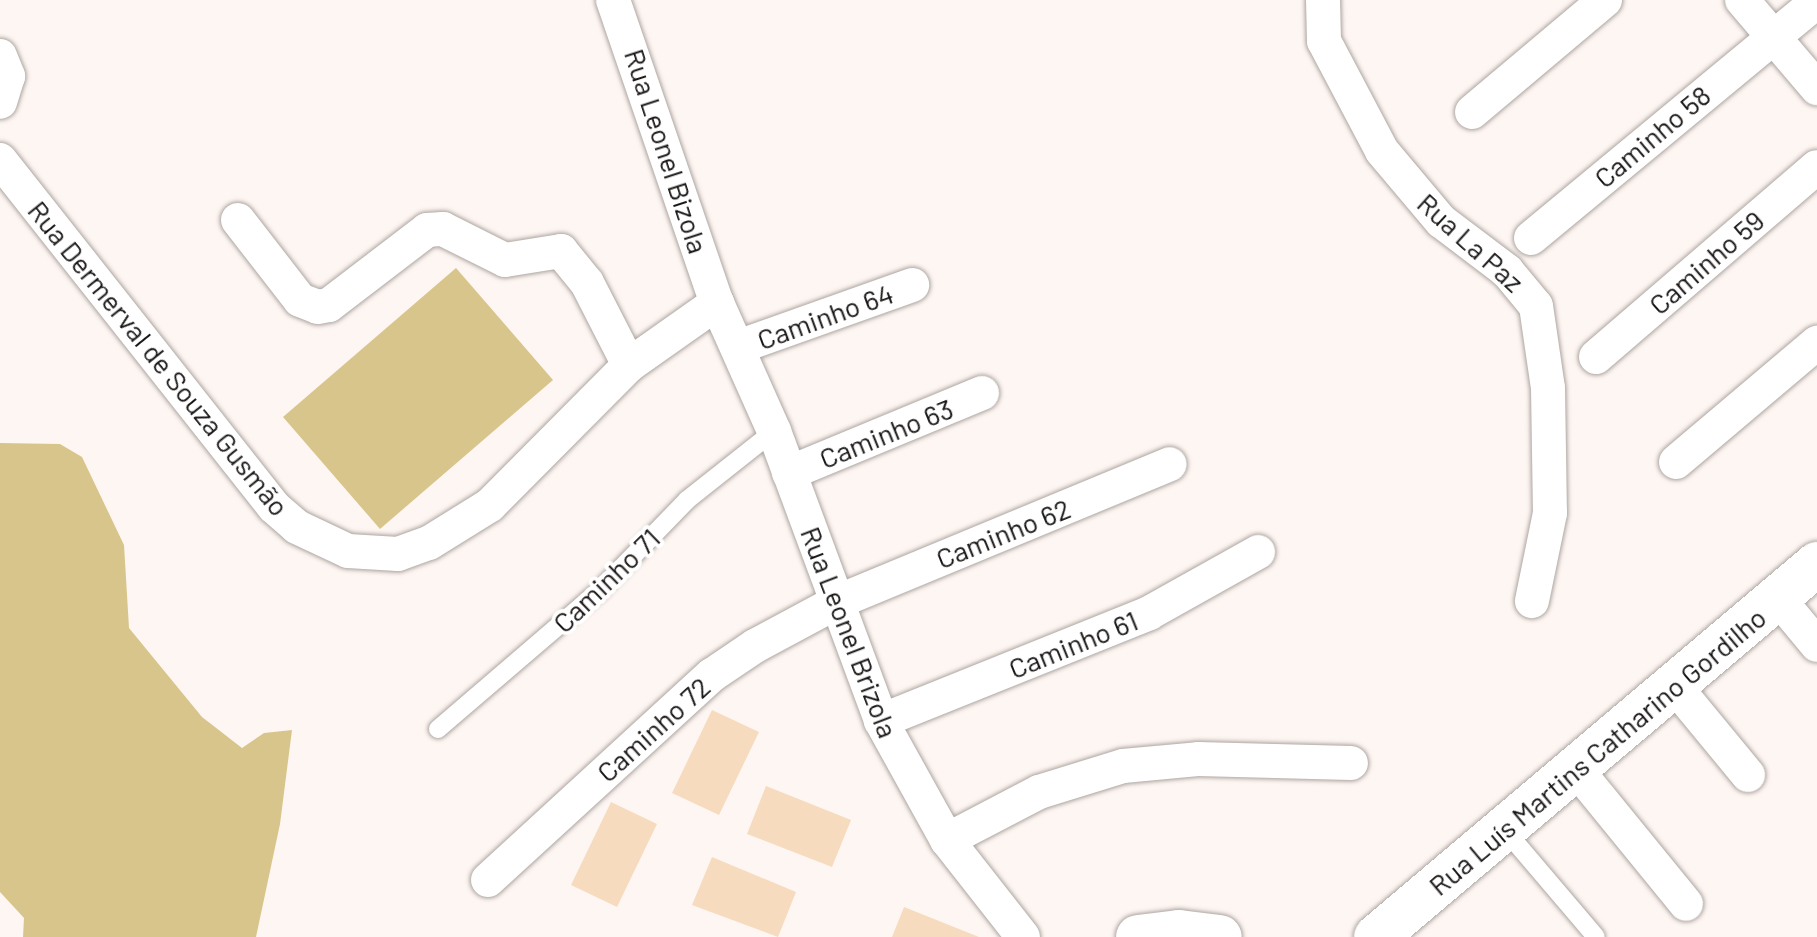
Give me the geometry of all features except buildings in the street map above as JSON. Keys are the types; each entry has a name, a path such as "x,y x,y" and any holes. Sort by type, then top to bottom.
{"street":[{"name":"Rua Leonel Bizola","path":"613,0 717,303"},
{"name":"Rua La Paz","path":"1323,0 1324,41 1394,168 1441,221 1528,290 1536,306 1548,388 1550,513 1532,601"},
{"path":"1472,112 1605,0"},
{"path":"1742,0 1817,88"},
{"name":"Caminho 58","path":"1531,238 1817,1"},
{"path":"0,56 8,76 0,102"},
{"name":"Rua Dermerval de Souza Gusmão","path":"0,160 274,507 297,527 348,551 398,554 429,543 490,505 629,365 717,303"},
{"name":"Caminho 59","path":"1596,357 1817,167"},
{"path":"238,220 300,300 318,307 329,305 427,230 443,229 505,260 561,251 587,283 629,365"},
{"name":"Caminho 64","path":"738,347 912,285"},
{"name":"Rua Leonel Brizola","path":"717,303 774,431 881,721 947,840 1023,937"},
{"path":"1676,462 1817,343"},
{"name":"Caminho 63","path":"789,473 982,393"},
{"name":"Caminho 62","path":"837,602 1170,464"},
{"name":"Caminho 61","path":"881,721 1136,619 1258,552"},
{"name":"Rua Luís Martins Catharino Gordilho","path":"1376,937 1817,564"},
{"path":"1778,598 1817,645"},
{"name":"Caminho 72","path":"488,880 712,675 837,602"},
{"path":"1673,684 1748,775"},
{"path":"947,840 1039,792 1087,774 1198,759 1351,763"},
{"path":"1576,769 1686,904"},
{"path":"1138,937 1179,932 1220,937"}],"lane":[{"name":"Caminho 71","path":"438,729 598,592 687,500 774,431"},
{"path":"1505,830 1596,937"}],"shaded area":[{"path":"456,268 553,380 380,529 283,417"},
{"path":"0,443 60,444 82,457 124,545 129,628 202,717 242,748 264,733 292,730 280,824 256,937 23,937 24,918 0,892"}]}
